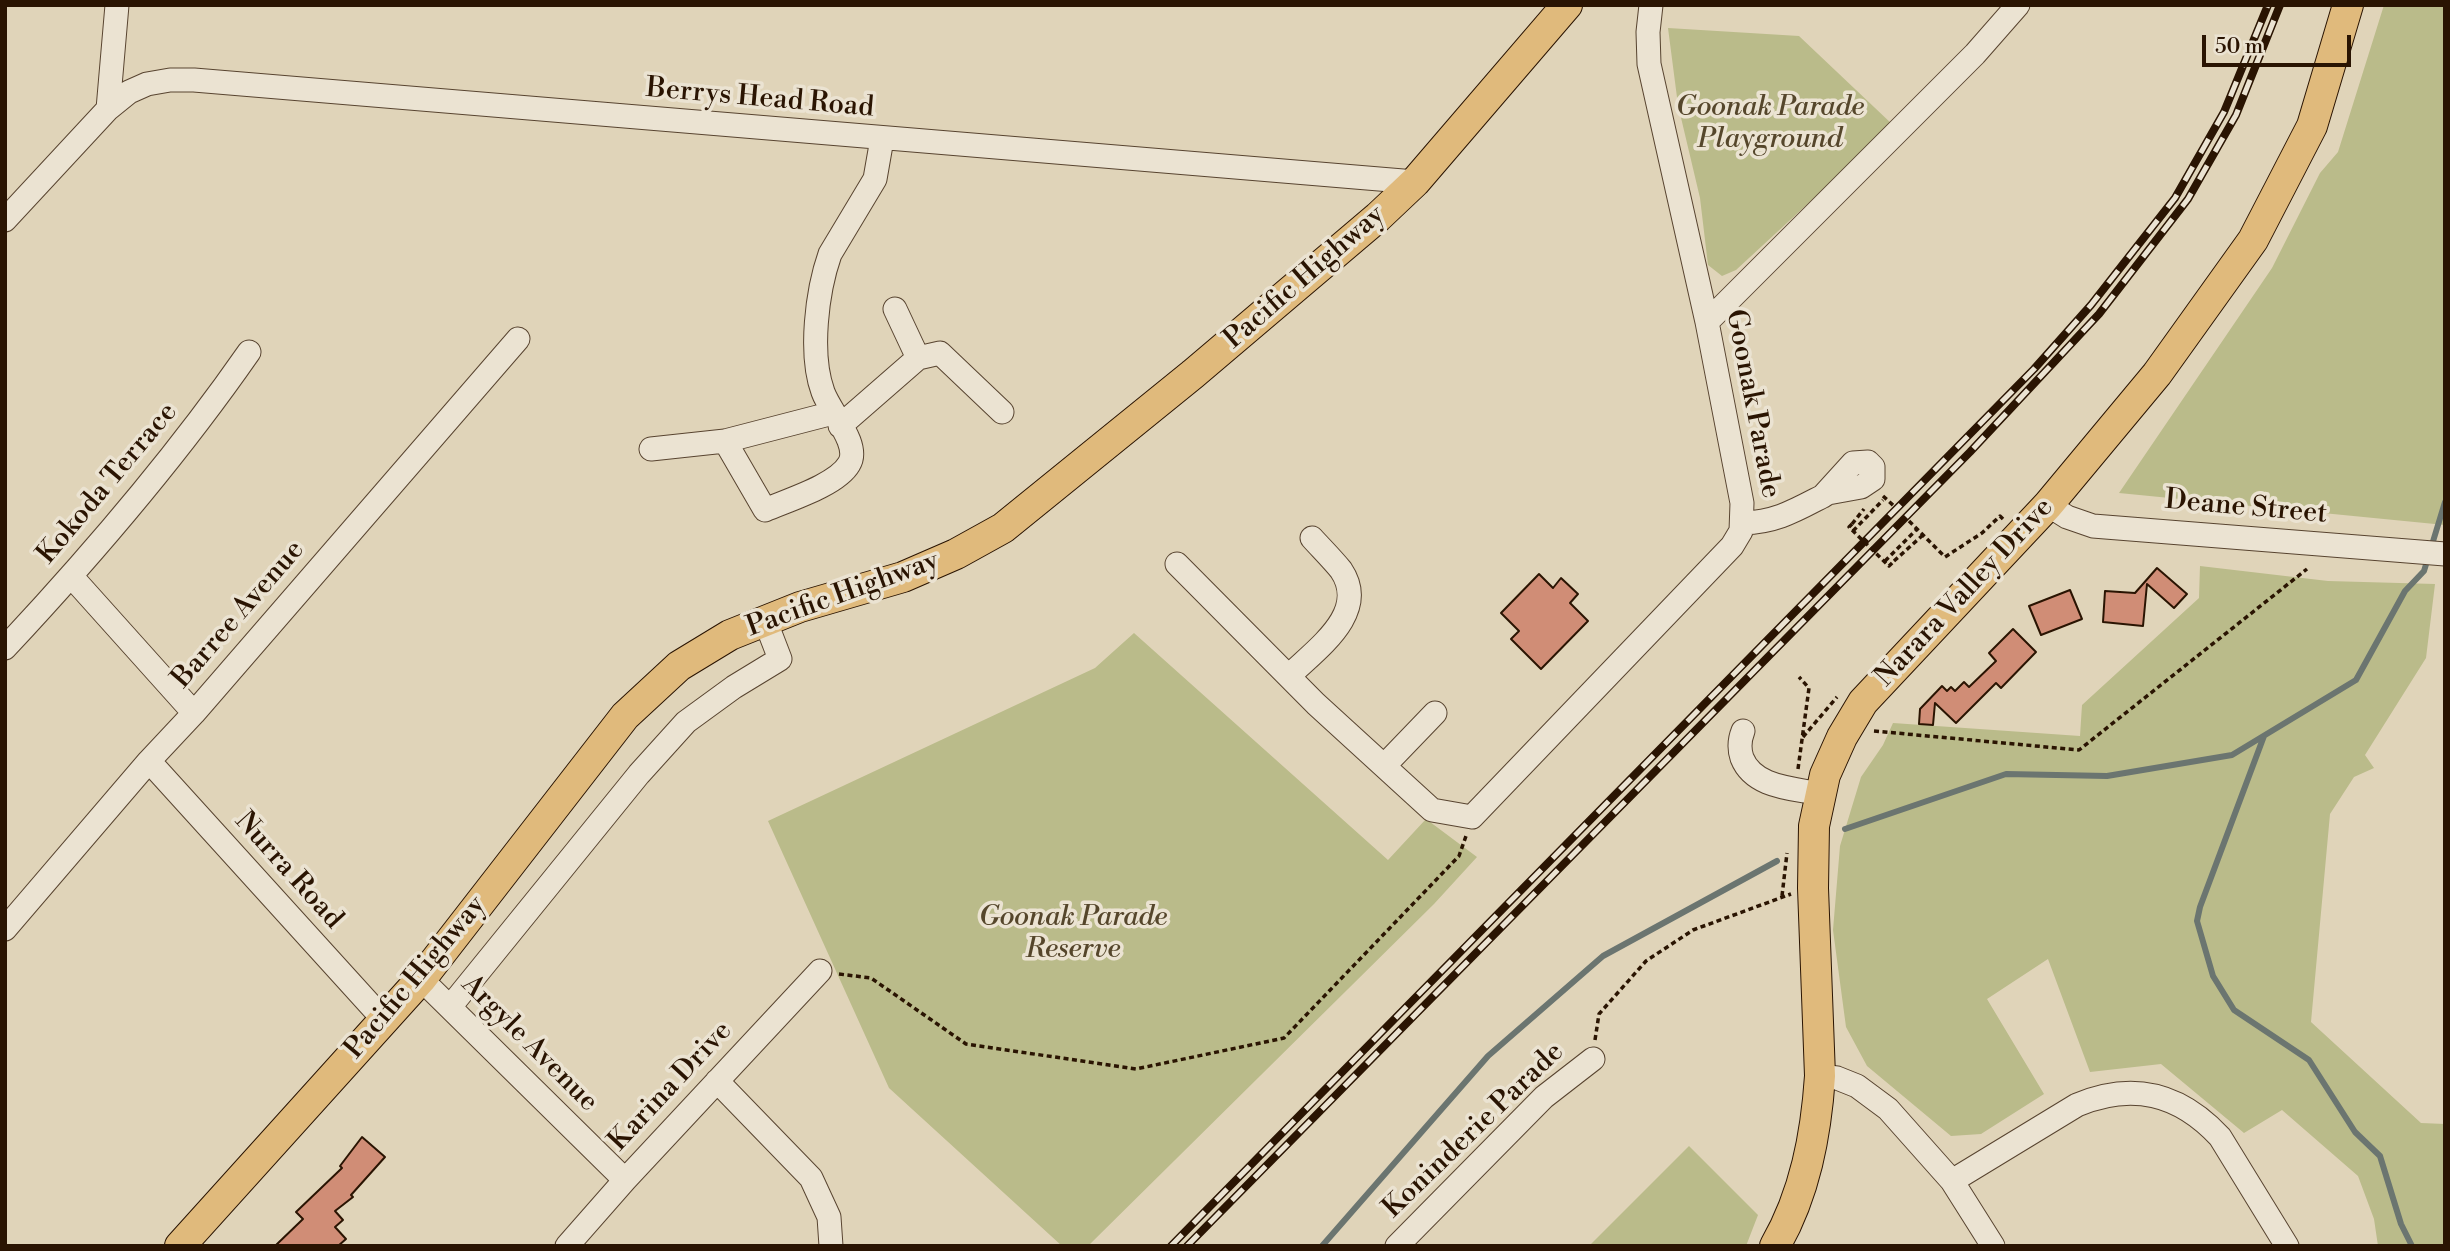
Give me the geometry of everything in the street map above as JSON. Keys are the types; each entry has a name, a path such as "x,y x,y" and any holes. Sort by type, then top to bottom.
{"main road":[{"name":"Pacific Highway","path":"180,1246 421,979 625,716 679,666 730,635 765,620 903,577 956,554 1003,528 1304,281 1415,182 1567,5"},
{"name":"Narara Valley Drive","path":"1775,1246 1793,1209 1804,1176 1818,1108 1821,1076 1813,839 1820,794 1835,754 1863,702 2048,505 2157,374 2253,240 2312,126 2348,5"}],"street":[{"path":"108,109 117,5"},
{"name":"Goonak Parade","path":"1472,817 1732,546 1738,539 1743,523 1742,503 1707,323 1649,64 1651,5"},
{"path":"1707,323 1975,54 2018,5"},
{"name":"Berrys Head Road","path":"5,220 108,109 129,92 147,84 170,80 1415,182"},
{"path":"725,441 765,510 828,482 844,471 852,458 853,451 822,391 816,359 822,285 830,254 875,179 882,139"},
{"path":"895,309 918,358"},
{"name":"Barree Avenue","path":"5,929 517,339"},
{"name":"Kokoda Terrace","path":"5,648 72,577 210,408 249,352"},
{"path":"651,449 725,441 836,419 918,358 940,353 1002,412"},
{"path":"1743,523 1775,519 1823,496"},
{"name":"Deane Street","path":"2048,505 2067,517 2093,526 2445,554"},
{"path":"1289,676 1341,624 1349,604 1347,583 1341,571 1312,538"},
{"path":"1177,565 1316,704 1432,810 1472,817"},
{"path":"72,577 194,713"},
{"path":"450,1007 639,774 686,722 734,687 780,659 765,620"},
{"path":"1384,766 1435,713"},
{"path":"1743,732 1741,754 1748,770 1755,777 1820,794"},
{"name":"Nurra Road","path":"149,761 384,1020"},
{"name":"Karina Drive","path":"567,1246 820,971"},
{"name":"Argyle Avenue","path":"421,979 625,1180"},
{"name":"Koninderie Parade","path":"1397,1246 1544,1097 1593,1059"},
{"path":"1821,1076 1837,1078 1874,1097 1888,1109 1952,1181 1993,1246"},
{"path":"717,1081 811,1178 829,1217 831,1246"},
{"path":"1952,1181 2077,1105 2099,1096 2122,1092 2147,1094 2188,1109 2220,1137 2287,1246"}],"path":[{"path":"1853,531 1881,501"},
{"path":"1909,521 1945,557 1982,533 2000,516 2003,519"},
{"path":"1852,524 1849,527 1889,566 1923,535"},
{"path":"1885,561 1917,529"},
{"path":"1874,731 2078,750 2307,569"},
{"path":"820,971 870,978 966,1044 1136,1069 1284,1038 1459,856 1472,817"},
{"path":"1593,1059 1599,1014 1646,961 1693,930 1813,888"}],"green space":[{"path":"2384,5 2445,5 2445,525 2119,493 2272,268 2320,173 2338,152"},
{"name":"Goonak Parade Playground","path":"1668,28 1799,36 1893,125 1736,270 1722,276 1708,265 1700,198 1678,105"},
{"path":"2200,566 2328,581 2435,584 2426,658 2365,755 2374,768 2354,777 2330,814 2311,1022 2421,1123 2445,1124 2445,1246 2378,1246 2374,1219 2358,1176 2282,1110 2244,1133 2161,1064 2090,1072 2048,959 1987,999 2044,1094 1981,1134 1951,1136 1867,1066 1846,1027 1833,930 1840,846 1861,777 1883,745 1893,723 2080,736 2082,705 2199,598"},
{"name":"Goonak Parade Reserve","path":"1134,633 1388,860 1426,819 1477,857 1434,904 1088,1246 1062,1246 889,1088 768,821 1095,668"},
{"path":"1689,1146 1758,1215 1746,1246 1589,1246"}],"building":[{"path":"2157,568 2187,594 2174,608 2147,584 2143,626 2103,622 2105,591 2135,593"},
{"path":"1539,574 1553,588 1561,578 1578,594 1570,603 1588,621 1541,669 1511,639 1519,631 1501,613"},
{"path":"2070,590 2082,619 2041,635 2029,606"},
{"path":"2013,629 2036,652 2001,688 1996,683 1956,723 1935,703 1933,725 1919,724 1920,709 1942,686 1947,691 1951,687 1955,691 1964,682 1969,687 1996,661 1989,653"},
{"path":"362,1137 385,1157 351,1195 353,1197 335,1211 343,1220 335,1227 346,1239 338,1246 275,1246 303,1219 296,1212 342,1168 340,1166"}],"waterway":[{"path":"1845,829 2006,774 2107,776 2232,755 2356,680 2405,591 2424,571 2445,502"},
{"path":"2264,736 2197,921 2213,976 2234,1010 2309,1060 2355,1132 2380,1156 2401,1224 2412,1246"},
{"path":"1322,1246 1488,1056 1603,956 1777,861"}],"railway":[{"path":"1171,1246 2034,369 2091,305 2175,198 2224,112 2268,5"},
{"path":"1187,1246 1970,452 2099,314 2188,199 2236,115 2280,5"}]}
